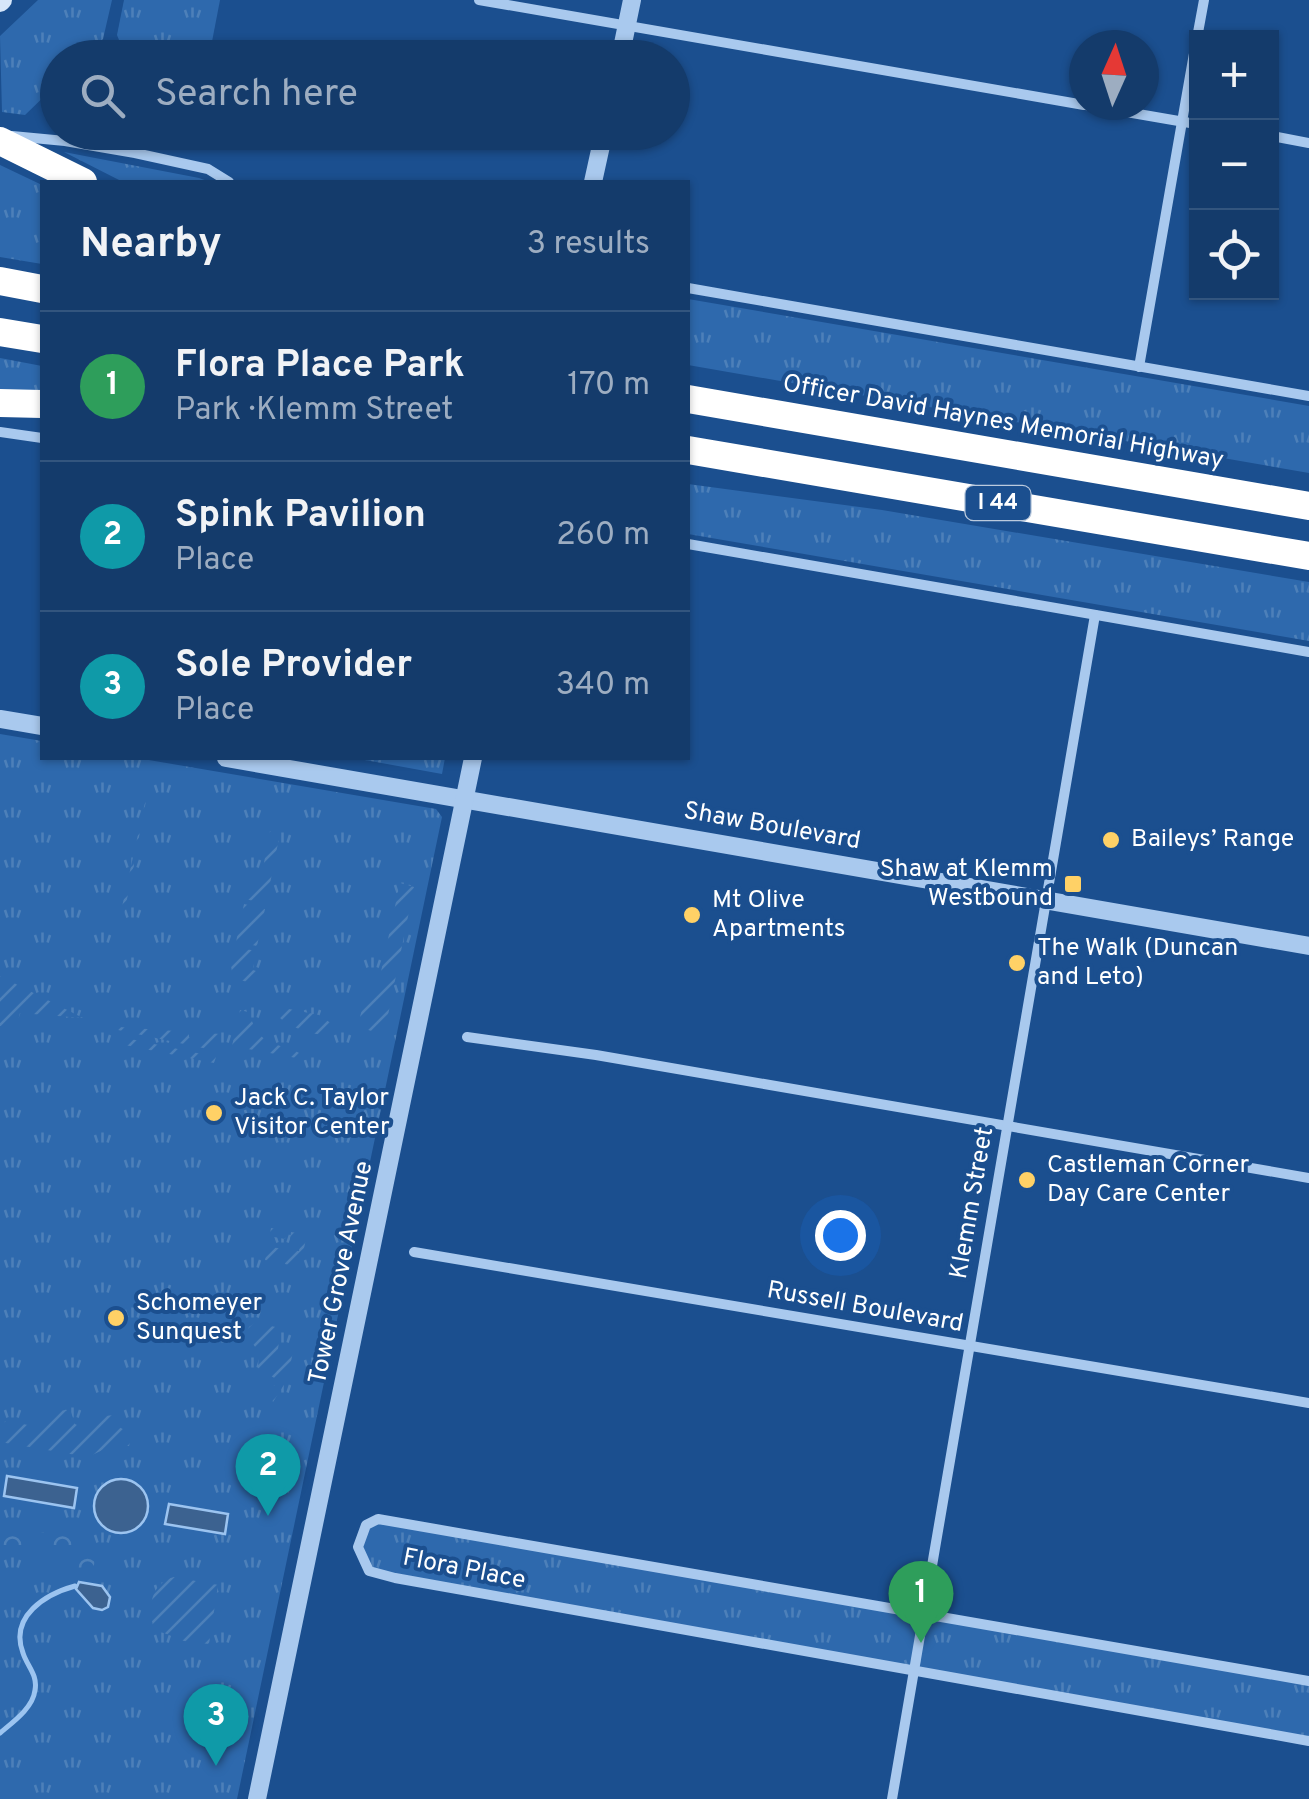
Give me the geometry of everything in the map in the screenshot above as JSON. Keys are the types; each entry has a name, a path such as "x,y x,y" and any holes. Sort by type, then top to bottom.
{"highway":[{"path":"0,138 78,180"},
{"path":"0,282 40,289"},
{"path":"0,332 40,339"},
{"name":"Officer David Haynes Memorial Highway","path":"690,399 1309,506"},
{"path":"0,403 40,404"},
{"name":"I 44","path":"690,450 1309,556"}],"street":[{"path":"480,0 1069,102"},
{"path":"623,40 632,0"},
{"path":"1199,30 1204,0"},
{"path":"1139,366 1189,83"},
{"path":"1159,117 1189,122"},
{"path":"1279,137 1309,143"},
{"path":"0,138 40,139"},
{"path":"118,150 208,169 226,180"},
{"path":"594,180 600,150"},
{"path":"690,288 1309,396"},
{"path":"0,432 40,438"},
{"path":"690,544 1309,652"},
{"name":"Klemm Street","path":"892,1799 1095,615"},
{"path":"0,719 40,722"},
{"name":"Shaw Boulevard","path":"238,760 1309,946"},
{"name":"Tower Grove Avenue","path":"257,1799 473,760"},
{"path":"467,1036 1309,1178"},
{"name":"Russell Boulevard","path":"414,1252 1309,1404"},
{"name":"Flora Place","path":"1309,1681 378,1519 366,1525 359,1536 358,1547 369,1571 395,1578 1309,1741"}],"green space":[{"path":"38,0 112,0 102,40 40,40 40,100 25,115 2,112 0,36"},
{"path":"124,0 220,0 212,40 119,40"},
{"path":"64,152 204,180 119,180"},
{"path":"0,165 40,184 40,264 0,257"},
{"path":"690,299 1309,406 1309,473 690,365"},
{"path":"0,358 40,366 40,397 0,395"},
{"path":"690,484 882,510 1309,582 1309,641 690,534"},
{"path":"0,734 40,741 40,760 149,760 436,809 442,817 237,1799 0,1799"},
{"path":"365,760 445,760 442,774"},
{"path":"150,780 122,925 119,928 118,925"},
{"path":"270,831 280,833 266,904 245,899 247,887 259,889"},
{"path":"400,883 414,887 384,1035 362,1028 360,1017 366,993 376,995"},
{"path":"244,904 265,909 257,946 236,942"},
{"path":"235,947 256,951 253,970 264,974 261,981 251,983 233,978"},
{"path":"0,976 83,1018 20,1013 16,1029 0,1026"},
{"path":"284,1008 319,1015 332,1024 333,1033 312,1033 288,1024 277,1015"},
{"path":"240,1010 248,1012 266,1040 298,1052 307,1060 232,1046"},
{"path":"119,1027 189,1032 189,1037 201,1040 203,1033 221,1034 217,1051 118,1030"},
{"path":"116,1036 216,1057 214,1063 115,1043"},
{"path":"271,1228 287,1231 285,1239 274,1237 272,1247 282,1249 280,1263 265,1260"},
{"path":"291,1232 303,1234 306,1239 300,1267 285,1264 287,1250 299,1251 300,1242 290,1240"},
{"path":"255,1323 281,1328 278,1349 293,1352 287,1380 273,1402 276,1379 258,1368 259,1352 246,1335"},
{"path":"62,1410 71,1412 75,1424 83,1428 96,1426 104,1416 115,1415 119,1427 132,1434 129,1446 111,1446 88,1457 0,1442 5,1421 34,1426"},
{"path":"378,1519 1309,1681 1309,1741 369,1571 359,1536"},
{"path":"0,1526 73,1537 95,1556 94,1565 85,1575 67,1573 50,1552 0,1545"},
{"path":"174,1577 218,1585 209,1644 184,1641 154,1629 153,1597 160,1585"}],"shaded area":[{"path":"7,1476 77,1488 74,1508 4,1496"},
{"path":"121,1479 140,1487 148,1506 140,1525 121,1533 102,1525 94,1506 102,1487"},
{"path":"169,1504 228,1514 225,1534 165,1524"},
{"path":"79,1582 102,1586 110,1597 108,1607 93,1608 76,1589"}],"waterway":[{"path":"0,1733 26,1709 35,1690 20,1640 26,1618 42,1601 75,1586"}],"place":[{"name":"Baileys’ Range","path":"1111,840"},
{"name":"Shaw at Klemm Westbound","path":"1073,884"},
{"name":"Mt Olive Apartments","path":"692,915"},
{"name":"The Walk (Duncan and Leto)","path":"1017,963"},
{"name":"Jack C. Taylor Visitor Center","path":"214,1113"},
{"name":"Castleman Corner Day Care Center","path":"1027,1180"},
{"name":"Schomeyer Sunquest","path":"116,1318"},
{"name":"Spink Pavilion","path":"268,1516"},
{"name":"Flora Place Park","path":"921,1643"},
{"name":"Sole Provider","path":"216,1766"}]}
